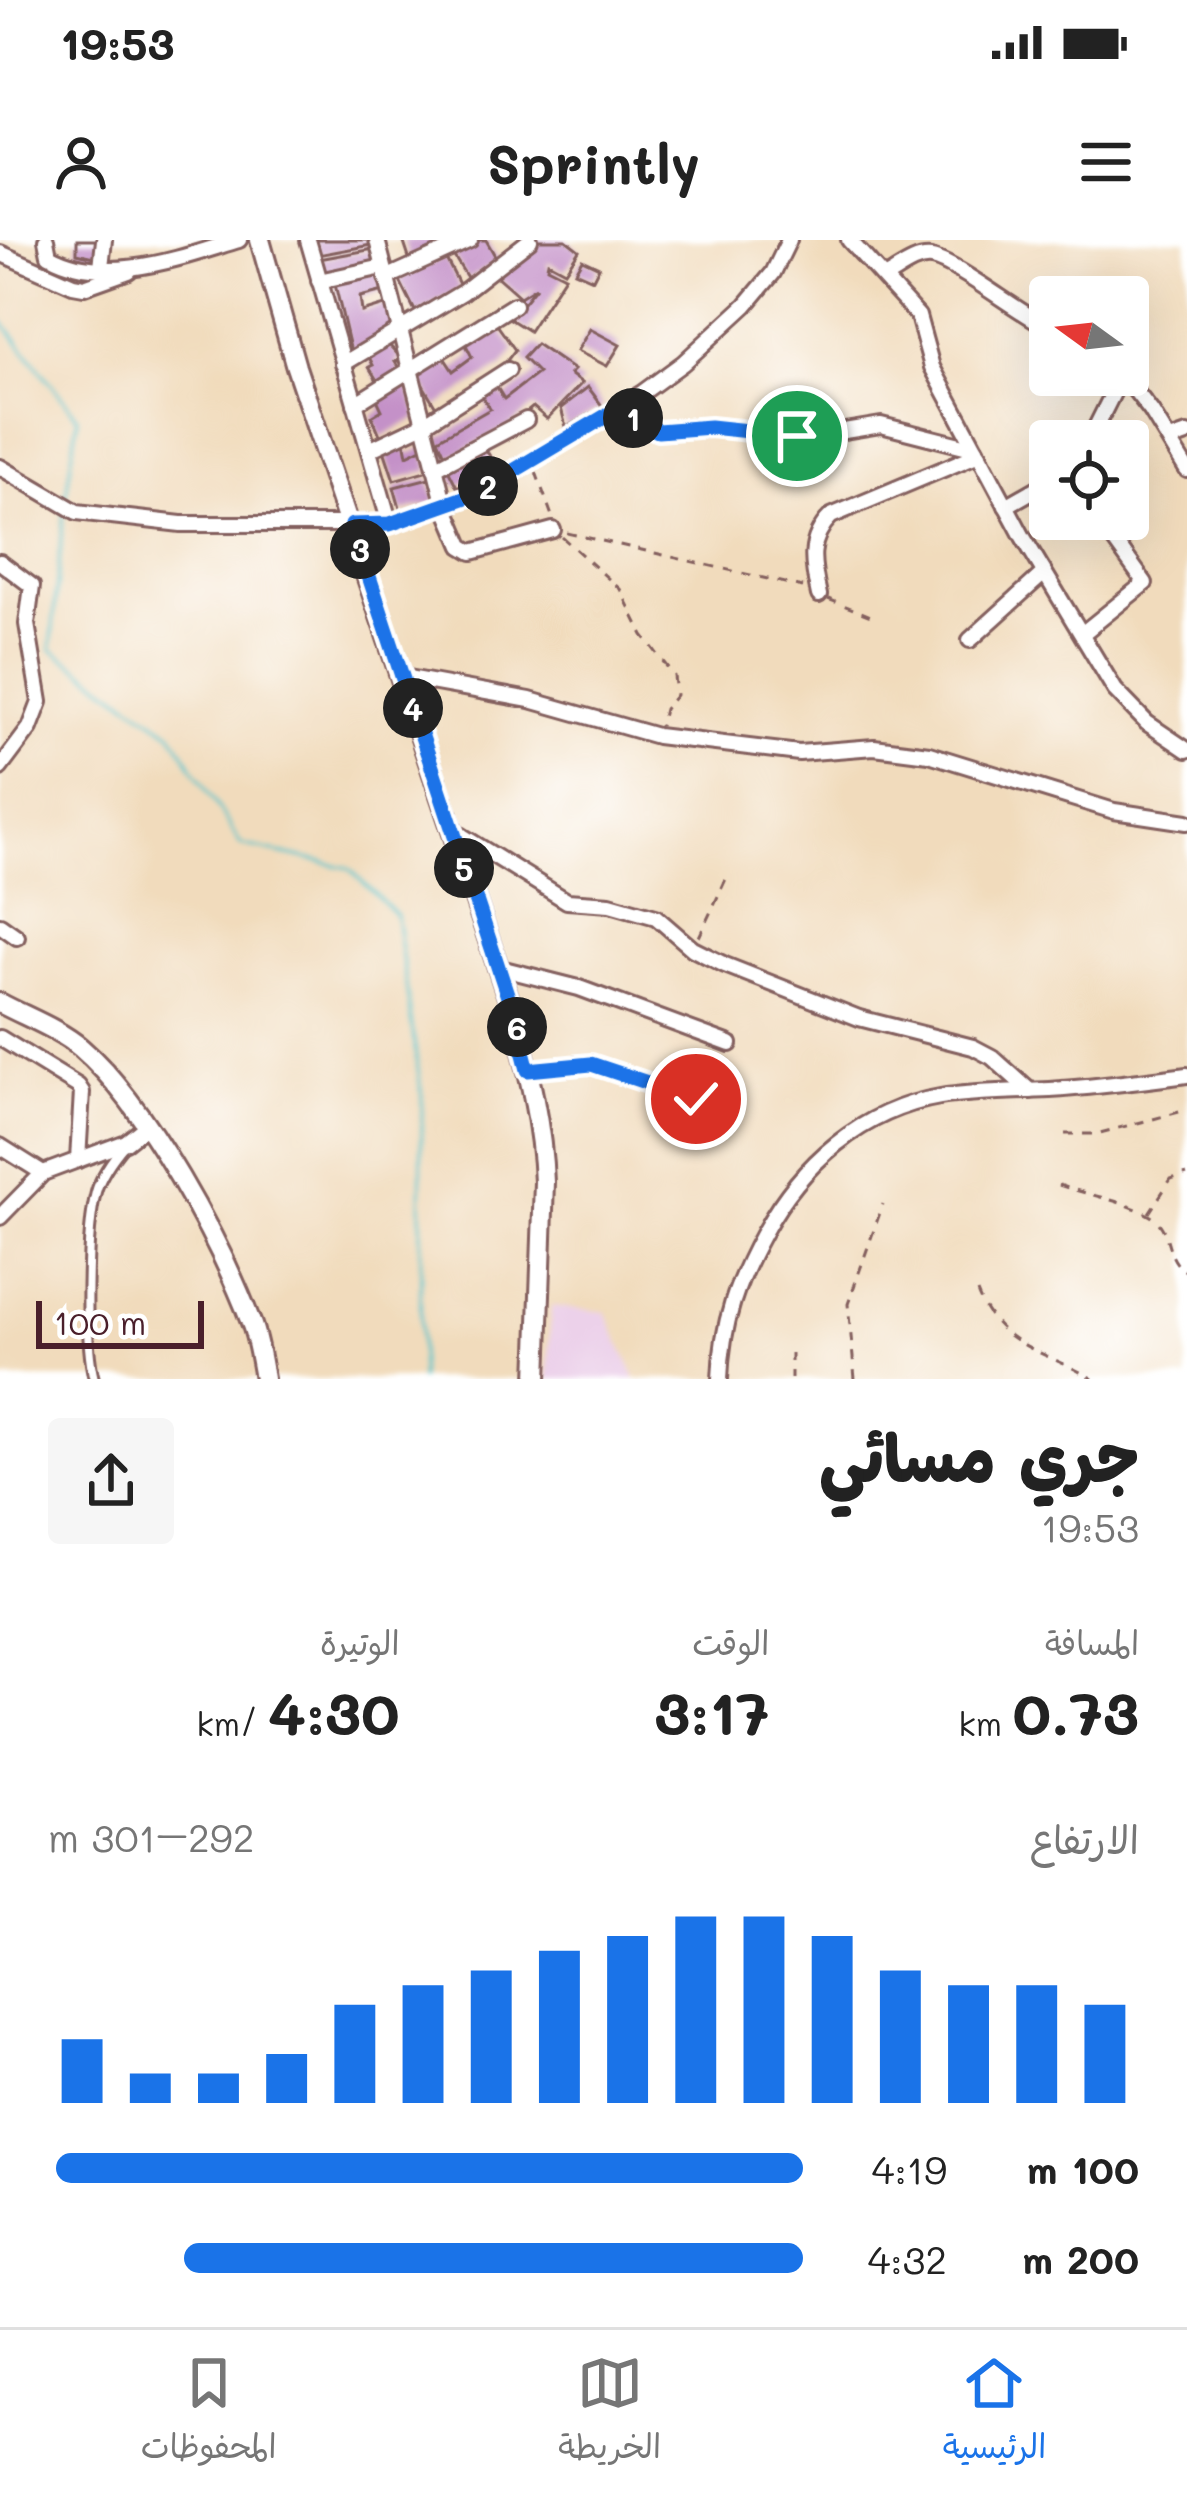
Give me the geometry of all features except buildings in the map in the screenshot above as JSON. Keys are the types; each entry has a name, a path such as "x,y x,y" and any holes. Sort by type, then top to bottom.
{"street":[{"path":"46,240 51,257 101,267 140,267"},
{"path":"101,267 104,240"},
{"path":"0,253 84,286 239,240"},
{"path":"260,240 296,367 403,677 528,1070 544,1182 537,1379"},
{"path":"308,240 390,524"},
{"path":"377,240 445,506 465,550 553,530"},
{"path":"319,281 385,273 470,240"},
{"path":"344,364 463,292 530,240"},
{"path":"0,467 77,512 181,524 390,524 475,494 616,410 683,363 760,291 789,240"},
{"path":"849,240 918,316 932,367 1006,506 1127,706 1187,750"},
{"path":"886,277 916,260 937,260 1029,315"},
{"path":"355,404 514,305"},
{"path":"369,450 424,424 508,370"},
{"path":"1138,396 1187,470"},
{"path":"616,410 658,431 710,427 814,436 881,425 978,452"},
{"path":"435,468 526,421"},
{"path":"1170,440 1187,434"},
{"path":"820,595 811,556 817,534 831,516 978,452"},
{"path":"1006,506 1029,493"},
{"path":"1083,633 1144,583 1114,540"},
{"path":"0,562 32,586 27,624 40,696 29,728 0,768"},
{"path":"970,640 1044,573"},
{"path":"403,677 530,700 657,736 799,753 874,747 929,754 1114,811 1187,822"},
{"path":"451,829 567,901 610,904 656,917 693,949 859,1018 973,1047 992,1057 1030,1091"},
{"path":"0,925 17,937"},
{"path":"496,967 579,988 730,1043"},
{"path":"0,1003 75,1042 145,1127 225,1268 253,1327 265,1379"},
{"path":"0,1038 82,1092 78,1160"},
{"path":"528,1070 591,1064 696,1099"},
{"path":"720,1379 723,1332 736,1285 786,1193 817,1159 875,1120 908,1105 955,1095 1187,1075"},
{"path":"0,1217 43,1173 126,1142 145,1127"},
{"path":"0,1146 43,1173"}],"lane":[{"path":"94,1379 87,1340 96,1191 126,1142"}],"path":[{"path":"531,459 553,530 620,589 644,635 674,676 676,695 664,709 657,736"},
{"path":"553,530 779,579 871,616"},
{"path":"693,949 726,879"},
{"path":"1065,1134 1096,1135 1187,1110"},
{"path":"1148,1214 1171,1180 1187,1174"},
{"path":"1059,1185 1148,1214 1160,1224 1177,1265 1187,1272"},
{"path":"855,1379 848,1304 883,1204"},
{"path":"977,1292 1004,1333 1093,1379"},
{"path":"790,1353 791,1379"}],"shaded area":[{"path":"551,1306 606,1312 636,1379 548,1379"}],"waterway":[{"path":"0,318 78,418 65,501"},
{"path":"64,511 51,649 172,733 241,845 349,868 396,915 422,1097 420,1379"}],"route":[{"path":"696,1099 591,1064 528,1070 352,525 390,524 475,494 616,410 658,431 710,427 797,436"}]}
